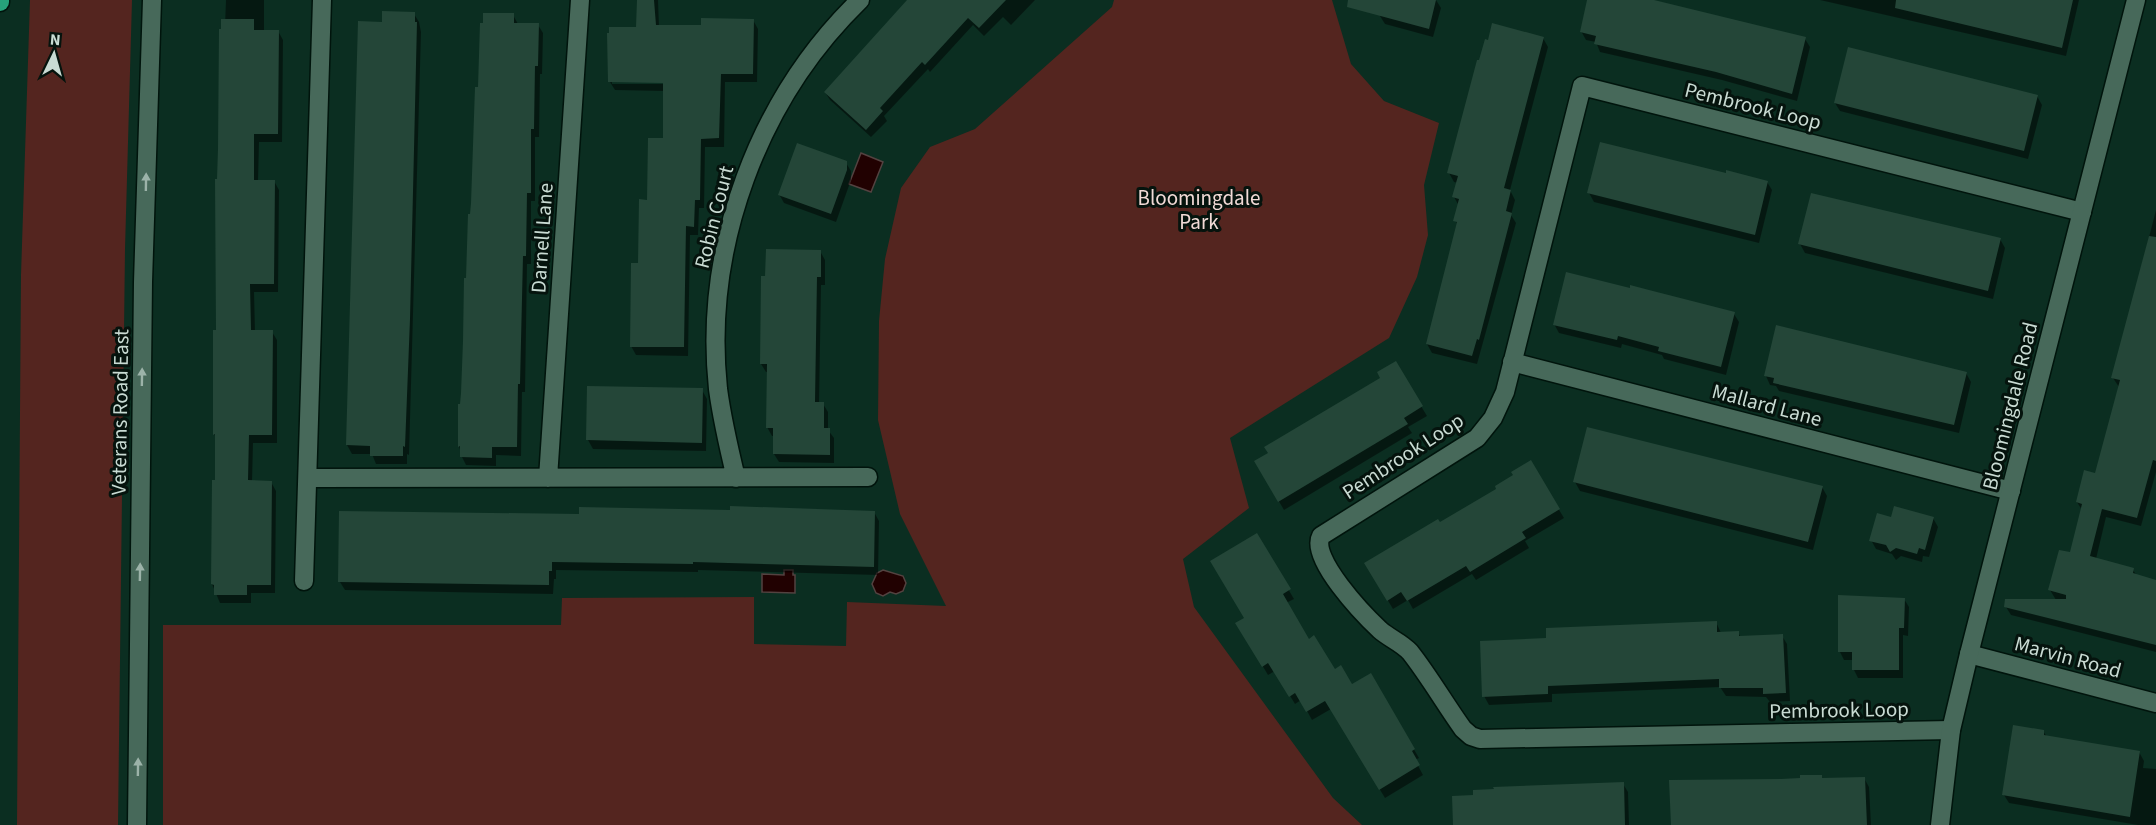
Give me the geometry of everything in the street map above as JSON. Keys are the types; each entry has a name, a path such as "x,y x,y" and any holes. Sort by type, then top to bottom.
{"street":[{"name":"Veterans Road East","path":"137,825 143,293 152,0"},
{"path":"304,580 322,0"},
{"name":"Darnell Lane","path":"548,478 580,0"},
{"name":"Robin Court","path":"736,478 728,448 718,388 716,326 722,264 735,209 753,156 780,102 810,56 860,0"},
{"name":"Bloomingdale Road","path":"1940,825 1951,730 1969,654 2136,0"},
{"name":"Pembrook Loop","path":"1951,730 1480,739 1471,736 1463,729 1408,650 1382,632 1354,604 1332,575 1319,541 1322,536 1477,438 1492,418 1505,392 1582,86 2082,212"},
{"name":"Mallard Lane","path":"1512,362 2011,491"},
{"path":"308,478 868,477"},
{"name":"Marvin Road","path":"1969,654 2156,703"}],"green space":[{"path":"30,0 132,0 125,249 118,825 17,825 21,275"},
{"name":"Bloomingdale Park","path":"1114,0 1332,0 1351,64 1384,101 1439,123 1424,185 1428,235 1417,277 1389,338 1230,438 1249,508 1183,559 1194,607 1333,798 1362,825 163,825 163,625 561,625 562,598 754,597 754,644 846,646 847,602 946,606 900,514 878,420 879,321 885,259 901,188 930,147 975,129 1112,7"}],"shaded area":[{"path":"861,153 883,162 871,192 849,184"},
{"path":"784,570 793,570 795,593 762,592 762,574 784,575"},
{"path":"883,570 903,576 906,583 903,591 896,594 890,592 883,596 876,593 872,584 877,573"}],"building":[{"path":"637,0 654,0 656,25 701,25 701,18 754,19 753,74 721,74 719,138 701,139 700,200 695,200 694,227 686,226 684,347 630,347 631,263 638,263 639,199 647,200 648,138 663,138 663,83 608,82 607,33 609,33 609,27 636,27"},
{"path":"907,0 1006,0 979,28 968,18 925,65 922,62 880,108 883,111 866,130 824,92"},
{"path":"1348,0 1436,0 1429,29 1347,7"},
{"path":"1587,0 1654,0 1806,37 1792,94 1716,72 1594,44 1596,36 1580,32"},
{"path":"1896,0 2073,0 2062,48 1895,8"},
{"path":"382,11 415,12 415,22 417,22 410,319 403,456 370,456 370,446 346,445 358,21 382,22"},
{"path":"483,13 514,13 514,23 539,23 538,66 535,66 534,129 531,129 531,193 527,193 526,256 523,256 517,447 492,447 492,458 460,457 460,446 458,447 458,404 460,404 461,393 464,278 466,278 468,214 470,214 471,203 475,87 478,87 480,23 483,23"},
{"path":"221,19 254,19 254,30 279,30 278,134 254,134 254,180 275,180 274,284 250,284 251,330 273,330 272,435 249,435 248,480 272,481 271,585 247,585 247,595 214,595 214,585 211,584 212,480 215,480 213,330 216,330 215,179 217,179"},
{"path":"1492,23 1544,37 1504,188 1511,190 1506,211 1512,213 1479,340 1477,339 1472,356 1426,344 1457,222 1453,221 1459,199 1452,197 1458,176 1447,173 1477,60 1479,60 1485,39 1488,40"},
{"path":"1848,47 2038,95 2024,151 1834,103"},
{"path":"1600,142 1768,181 1755,235 1587,193"},
{"path":"797,143 847,161 847,170 831,214 778,195"},
{"path":"1811,193 2001,238 1988,291 1798,244"},
{"path":"2149,236 2156,237 2156,461 2153,460 2137,518 2102,509 2090,556 2134,568 2133,573 2156,580 2156,645 2004,607 2005,599 2066,599 2066,595 2048,590 2059,550 2070,552 2082,504 2076,502 2084,470 2095,473 2120,380 2111,378"},
{"path":"766,249 821,250 821,277 817,277 815,402 824,402 824,428 830,428 830,455 773,454 773,428 766,428 767,364 760,364 761,276 765,276"},
{"path":"1566,272 1630,288 1630,285 1735,312 1721,367 1658,351 1659,347 1618,336 1617,340 1553,325"},
{"path":"1776,325 1967,372 1954,425 1773,383 1774,378 1764,376"},
{"path":"1396,361 1423,406 1404,418 1408,424 1278,502 1254,461 1268,453 1264,447 1380,378 1377,372"},
{"path":"587,386 703,388 702,443 586,440"},
{"path":"1587,427 1823,486 1808,542 1573,482"},
{"path":"1531,460 1560,509 1522,532 1526,538 1470,572 1466,566 1407,601 1401,592 1387,601 1364,563 1438,519 1440,522 1496,489 1495,486 1513,475 1511,472"},
{"path":"730,506 875,511 874,567 693,562 693,564 552,562 552,571 549,571 549,585 338,582 339,511 579,514 579,507 730,510"},
{"path":"1894,506 1934,517 1925,550 1919,548 1917,554 1896,548 1890,552 1886,545 1869,541 1877,513 1891,517"},
{"path":"1257,533 1291,589 1283,594 1309,639 1314,635 1335,669 1341,665 1352,684 1371,673 1415,749 1412,751 1420,765 1379,790 1325,701 1306,712 1295,693 1289,697 1268,663 1262,667 1235,623 1244,618 1210,561"},
{"path":"1838,595 1905,598 1904,628 1899,628 1899,670 1852,670 1852,652 1838,652"},
{"path":"1717,621 1717,632 1739,631 1739,636 1783,634 1786,693 1763,694 1763,688 1719,688 1719,679 1548,686 1548,694 1482,697 1480,641 1546,638 1546,628"},
{"path":"2013,725 2044,730 2044,735 2140,751 2130,817 2002,795"},
{"path":"1800,775 1822,775 1822,778 1865,777 1867,825 1671,825 1669,780 1781,779 1800,778"},
{"path":"1624,782 1625,825 1453,825 1452,796 1473,795 1473,790 1494,789 1493,787"}]}
